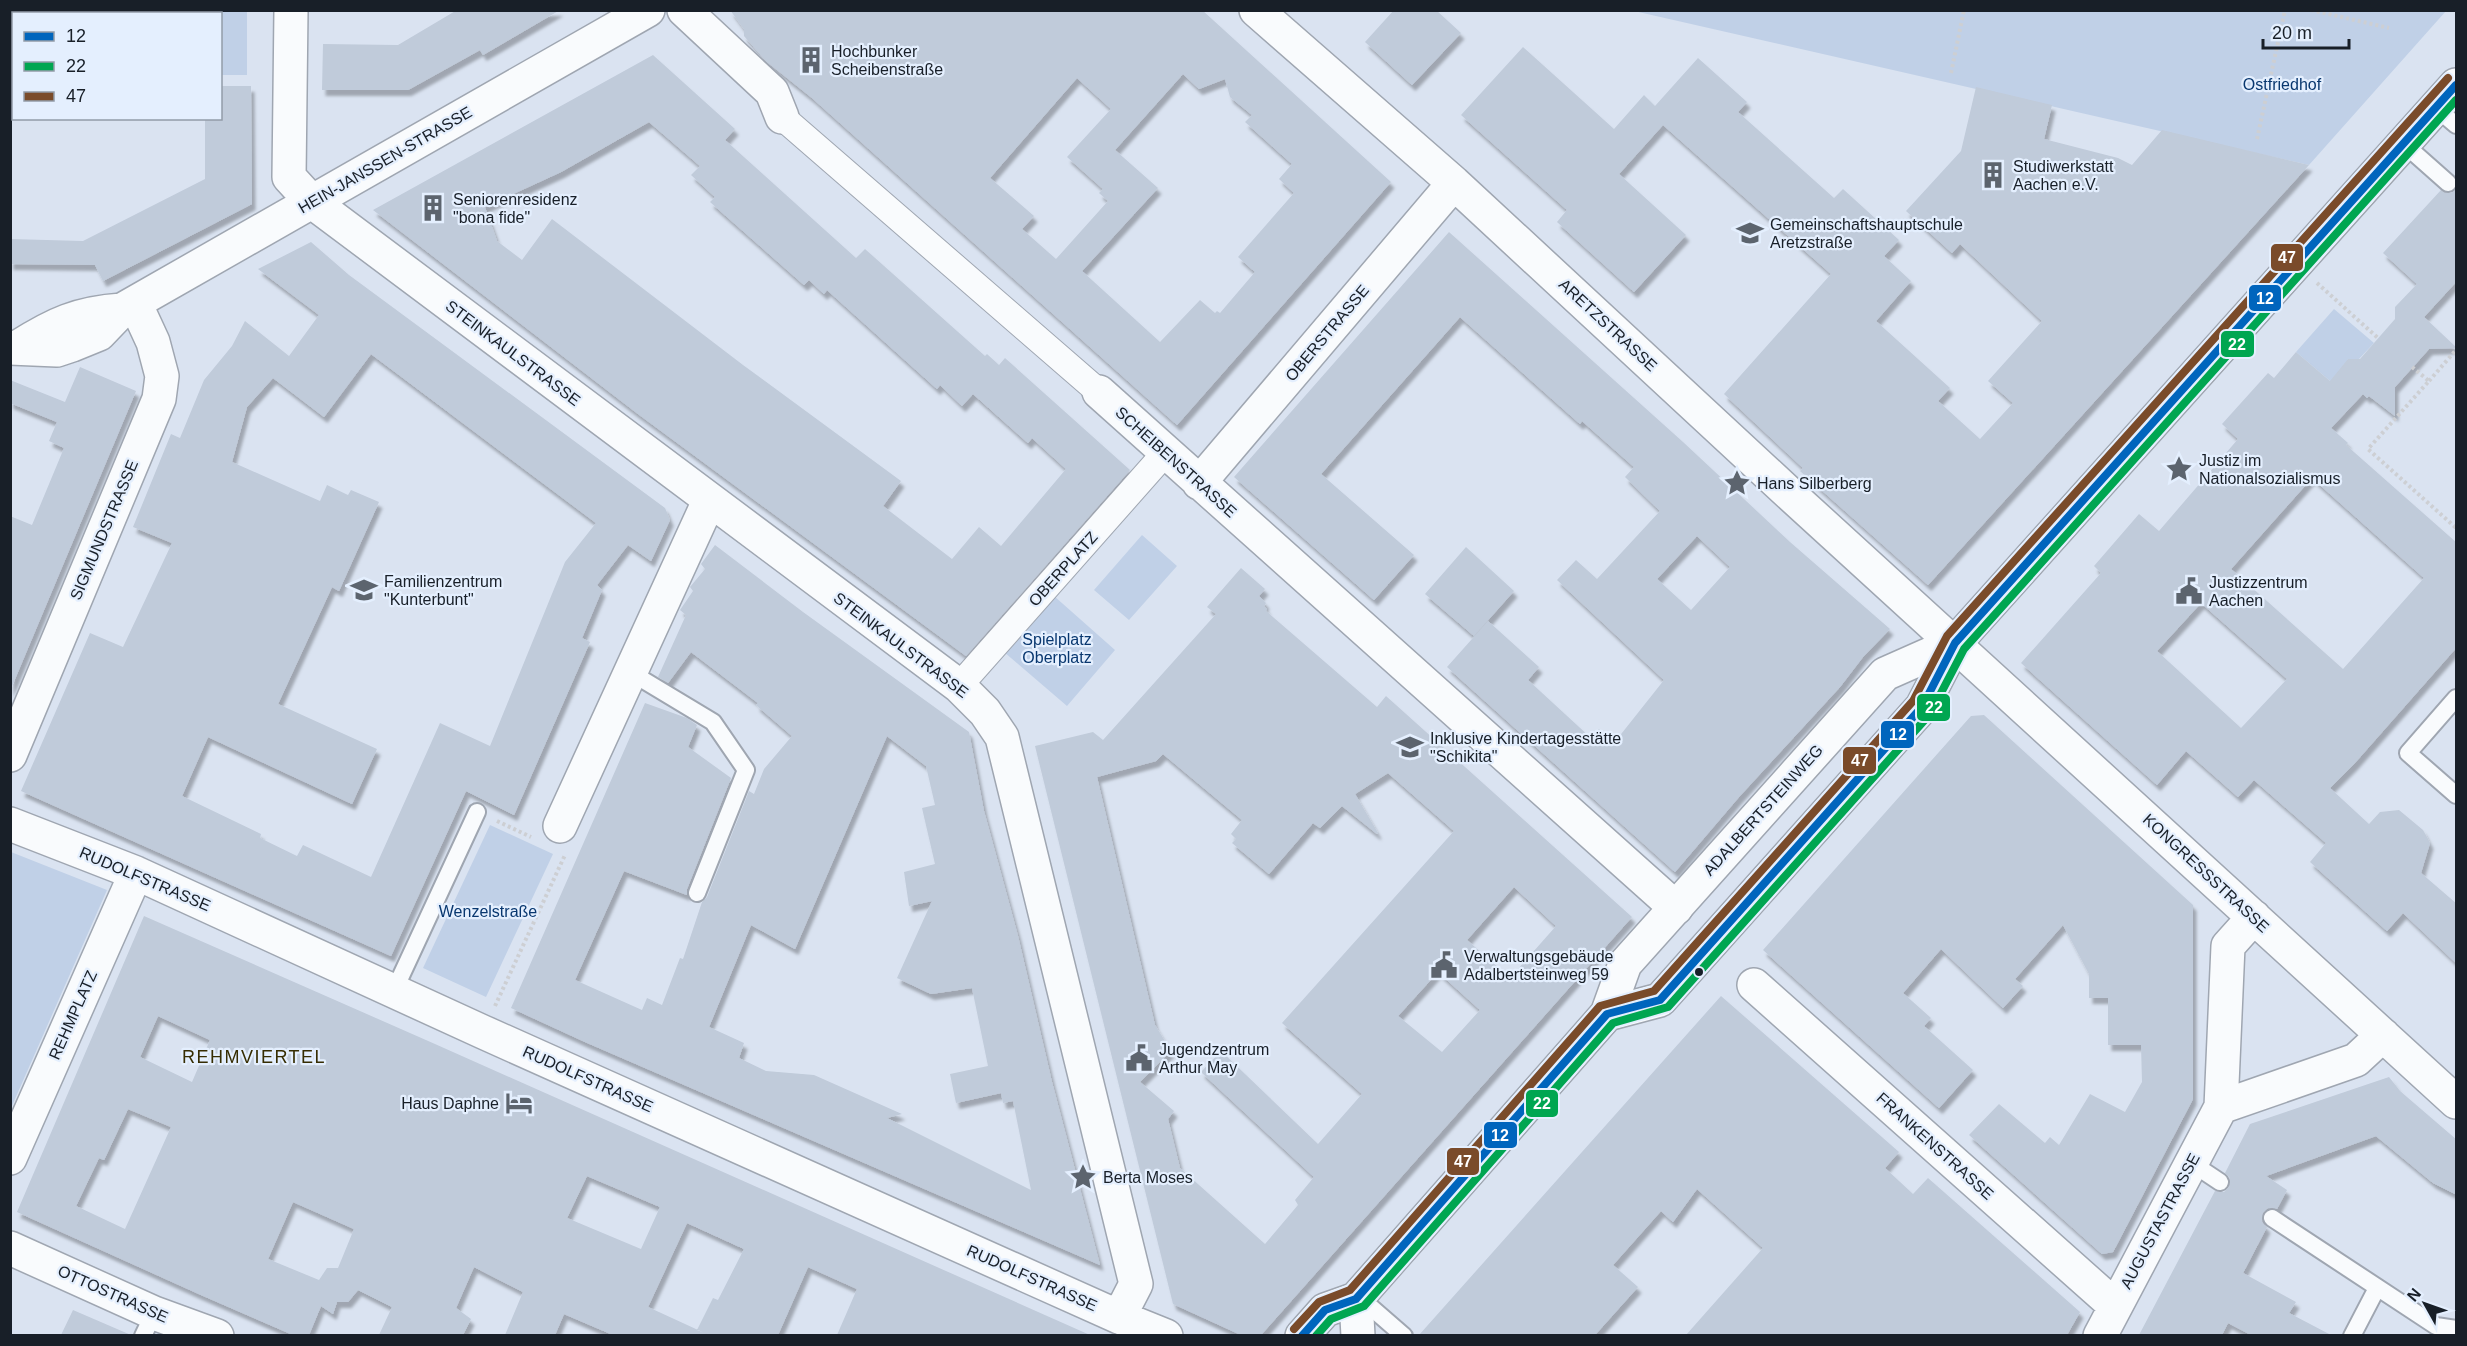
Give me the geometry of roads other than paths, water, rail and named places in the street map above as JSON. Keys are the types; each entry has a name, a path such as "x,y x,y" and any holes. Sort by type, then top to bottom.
{"street":[{"path":"291,10 289,177 311,201"},
{"name":"HEIN-JANSSEN-STRASSE","path":"14,348 57,350 99,334 128,306 648,10"},
{"name":"SCHEIBENSTRASSE","path":"684,10 772,92 782,117 1099,392 1676,908"},
{"name":"ARETZSTRASSE","path":"1256,10 1454,183 1955,644"},
{"name":"ADALBERTSTEINWEG","path":"1607,1014 1660,1000 1922,707 1955,644 2404,144 2450,106"},
{"name":"OBERSTRASSE","path":"1199,483 1454,183"},
{"name":"STEINKAULSTRASSE","path":"311,201 959,686 985,712 1002,737 1136,1284 1119,1317"},
{"name":"SIGMUNDSTRASSE","path":"10,755 159,399 162,376 153,342 128,306"},
{"name":"OBERPLATZ","path":"959,686 1166,452"},
{"path":"555,836 709,501"},
{"name":"ADALBERTSTEINWEG","path":"1302,1335 1325,1310 1357,1297 1607,1014 1625,964 1886,674 1955,644"},
{"name":"KONGRESSSTRASSE","path":"1955,644 2457,1102"},
{"name":"RUDOLFSTRASSE","path":"10,825 136,873 483,1032 1119,1317 1166,1335"},
{"name":"REHMPLATZ","path":"10,1158 136,873"},
{"name":"AUGUSTASTRASSE","path":"2100,1335 2220,1107 2228,946 2254,917"},
{"name":"FRANKENSTRASSE","path":"1754,985 2115,1306"},
{"path":"2220,1107 2356,1060 2383,1035"},
{"name":"OTTOSTRASSE","path":"10,1248 148,1324 217,1335"},
{"path":"1357,1297 1358,1335"}],"lane":[{"path":"2404,144 2448,183"},
{"path":"630,672 713,722 746,770 697,893"},
{"path":"2457,698 2408,753 2457,795"},
{"path":"394,991 477,812"},
{"path":"2190,1162 2220,1182"},
{"path":"2272,1218 2436,1326 2455,1331"},
{"path":"2352,1335 2377,1288"},
{"path":"1357,1297 1404,1335"}],"place":[{"name":"Hochbunker Scheibenstraße","path":"811,60"},
{"name":"Studiwerkstatt Aachen e.V.","path":"1993,175"},
{"name":"Seniorenresidenz \"bona fide\"","path":"433,208"},
{"name":"Gemeinschaftshauptschule Aretzstraße","path":"1750,233"},
{"name":"Justiz im Nationalsozialismus","path":"2179,469"},
{"name":"Hans Silberberg","path":"1737,483"},
{"name":"Familienzentrum \"Kunterbunt\"","path":"364,590"},
{"name":"Justizzentrum Aachen","path":"2189,591"},
{"name":"Inklusive Kindertagesstätte \"Schikita\"","path":"1410,747"},
{"name":"Verwaltungsgebäude Adalbertsteinweg 59","path":"1444,965"},
{"name":"Jugendzentrum Arthur May","path":"1139,1058"},
{"name":"Haus Daphne","path":"519,1103"},
{"name":"Berta Moses","path":"1083,1177"}],"district":[{"name":"REHMVIERTEL","path":"254,1057"}],"park label":[{"name":"Ostfriedhof","path":"2282,84"},
{"name":"Spielplatz Oberplatz","path":"1057,648"},
{"name":"Wenzelstraße","path":"488,911"}]}
